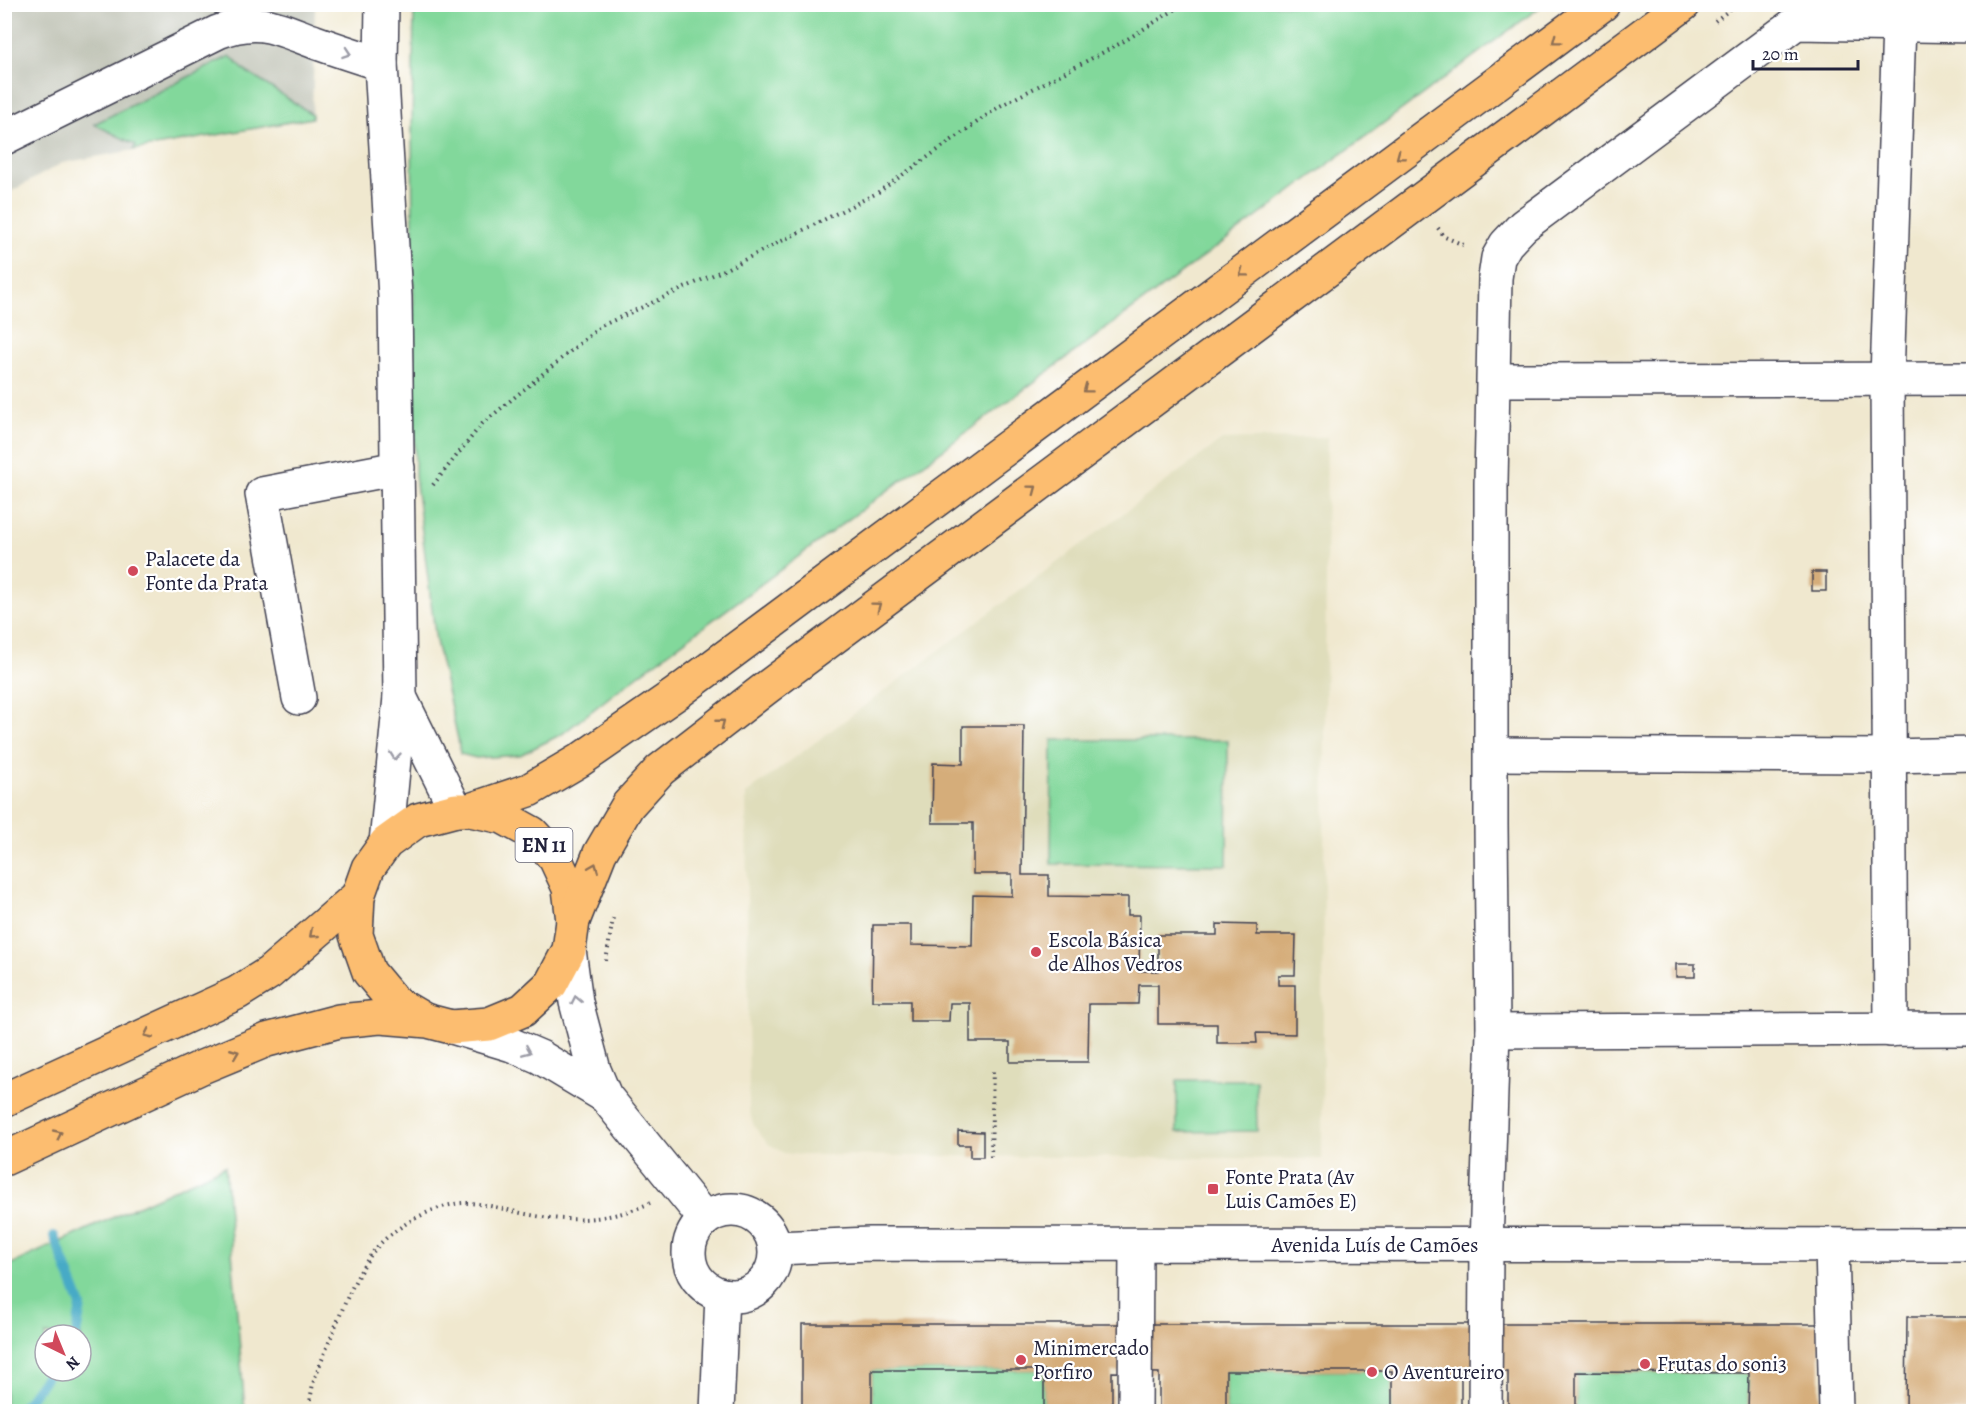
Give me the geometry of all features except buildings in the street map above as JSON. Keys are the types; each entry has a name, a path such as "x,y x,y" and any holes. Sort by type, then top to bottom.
{"main road":[{"path":"463,810 529,790 580,760 677,693 1603,4"},
{"path":"4,1159 202,1067 267,1041 339,1021 380,1017 440,1024 489,1024 524,1010 551,984 571,936 600,853 628,805 660,770 1684,4"},
{"name":"EN 11","path":"440,1024 394,1002 369,972 356,935 358,896 368,868 386,843 418,820 463,810 503,817 532,833 555,858 569,888 571,936"},
{"path":"4,1100 237,993 270,973 358,896"}],"street":[{"path":"382,4 381,64 395,297 400,697 386,843"},
{"path":"4,138 220,18 237,25 278,27 314,42 381,64"},
{"path":"1485,1412 1486,1245 1493,1031 1491,483 1495,278 1498,258 1506,244 1523,226 1796,23 1974,26"},
{"path":"1891,1030 1887,378 1899,25"},
{"path":"1494,381 1974,379"},
{"path":"299,698 262,494 398,468"},
{"path":"400,697 463,810"},
{"path":"1492,754 1890,756 1974,754"},
{"path":"571,936 576,1002 594,1070 605,1096 705,1220"},
{"path":"440,1024 512,1045 540,1057 605,1096"},
{"path":"1493,1031 1974,1029"},
{"path":"729,1210 743,1211 755,1216 765,1224 776,1248 775,1261 770,1274 761,1285 750,1293 736,1296 722,1295 710,1290 699,1281 692,1269 689,1256 690,1242 696,1230 705,1220 717,1213 729,1210"},
{"name":"Avenida Luís de Camões","path":"776,1248 870,1245 1974,1245"},
{"path":"1135,1412 1136,1245"},
{"path":"1832,1245 1836,1412"},
{"path":"717,1412 722,1295"}],"path":[{"path":"399,527 482,424 601,326 726,269 877,193 1000,106 1121,43 1184,4"},
{"path":"1709,25 1737,4"},
{"path":"605,964 613,916"},
{"path":"991,1157 993,1068"},
{"path":"309,1412 313,1383 361,1270 374,1250 396,1231 418,1217 442,1207 466,1203 551,1219 576,1221 608,1217 638,1209 681,1190"}],"shaded area":[{"path":"5,5 315,5 312,118 62,163 5,195"},
{"name":"Escola Básica de Alhos Vedros","path":"1327,437 1322,1159 802,1155 784,1153 767,1143 754,1126 749,1109 746,794 1222,440"}],"green space":[{"path":"414,4 1543,5 562,734 520,755 476,758 460,754 436,641 415,476 412,131"},
{"path":"230,56 245,71 312,114 312,118 133,150 136,145 94,124"},
{"path":"1052,740 1228,740 1227,865 1051,864"},
{"path":"1177,1080 1256,1080 1257,1131 1177,1132"},
{"path":"225,1166 245,1411 5,1411 5,1267"},
{"path":"872,1370 1044,1370 1044,1411 872,1412"},
{"path":"1226,1371 1392,1371 1392,1411 1226,1412"},
{"path":"1576,1372 1749,1373 1748,1411 1576,1412"}],"waterway":[{"path":"54,1236 81,1306 78,1323"},
{"path":"20,1412 41,1383"}],"place":[{"name":"Palacete da Fonte da Prata","path":"133,571"},
{"name":"Escola Básica de Alhos Vedros","path":"1036,952"},
{"name":"Fonte Prata (Av Luis Camões E)","path":"1213,1189"},
{"name":"Minimercado Porfiro","path":"1021,1360"},
{"name":"Frutas do soni3","path":"1645,1364"},
{"name":"O Aventureiro","path":"1372,1372"}]}
